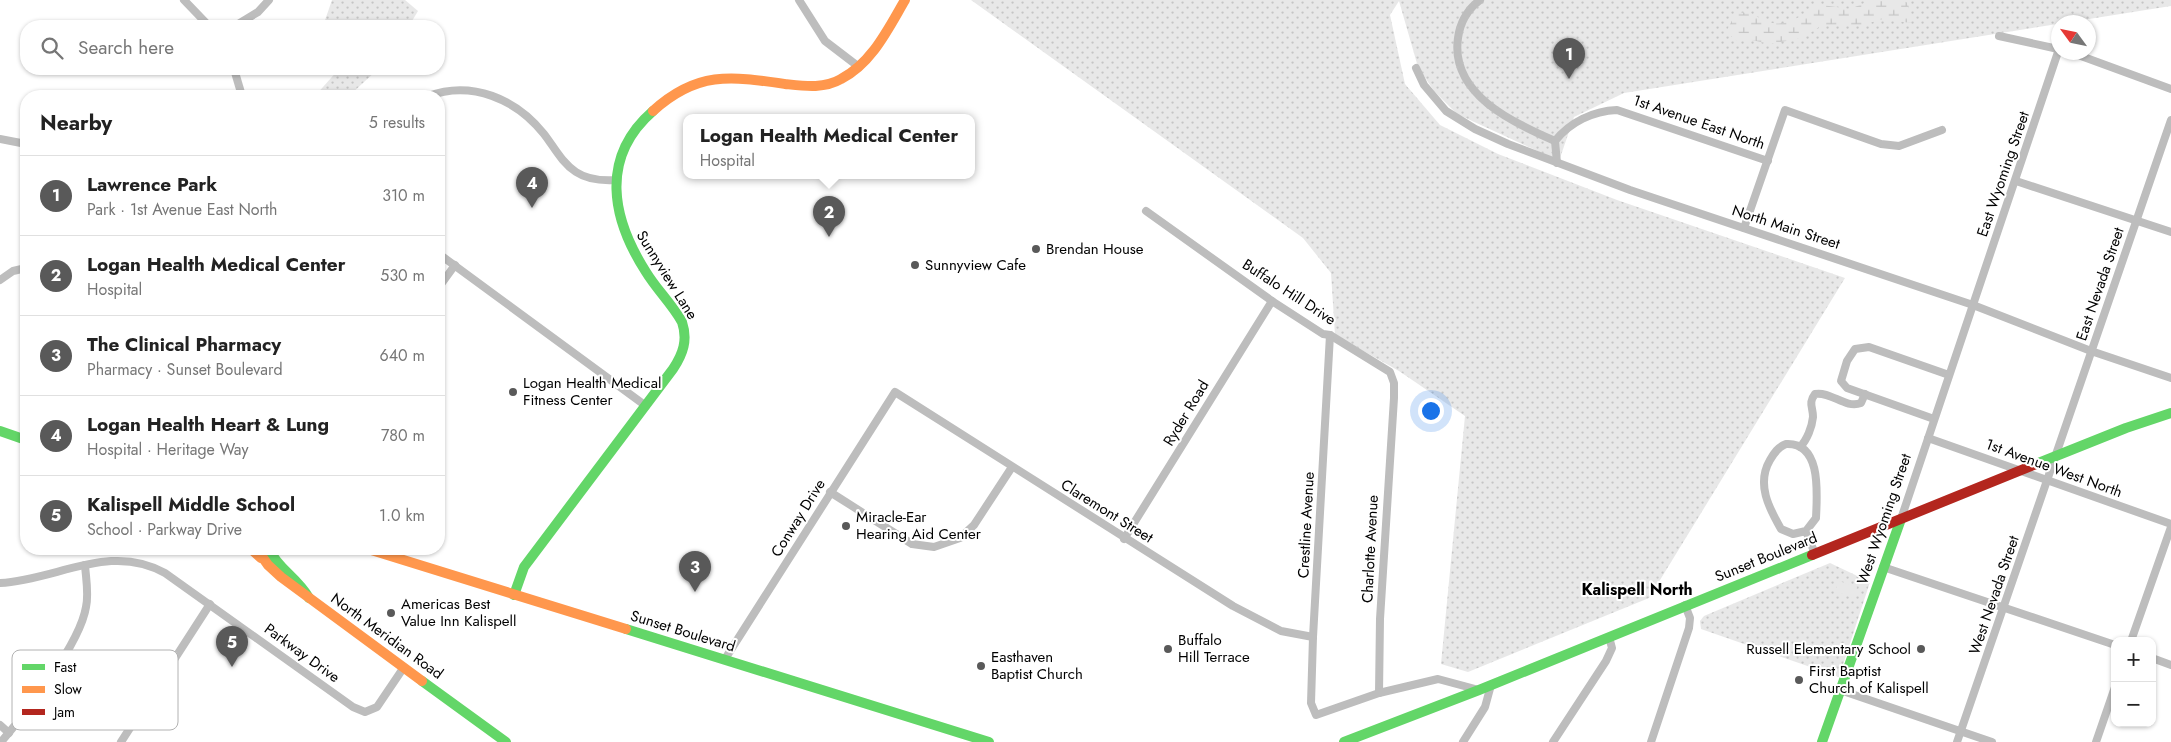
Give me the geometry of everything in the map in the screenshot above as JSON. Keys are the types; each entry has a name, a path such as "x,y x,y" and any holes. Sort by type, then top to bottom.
{"main road":[{"name":"Sunnyview Lane","path":"514,595 524,567 680,359 686,336 679,320 638,262 618,218 617,180 625,149 641,122 662,102 689,87 709,80 731,77 804,86 824,86 842,79 858,67 874,47 905,0"},
{"name":"Sunset Boulevard","path":"1344,742 1479,690 2055,456 2171,413"},
{"path":"0,431 20,438"},
{"name":"West Wyoming Street","path":"1822,742 1901,518"},
{"name":"North Meridian Road","path":"261,555 309,598 506,742"},
{"path":"272,555 274,560 301,584 309,598"},
{"name":"Sunset Boulevard","path":"387,555 989,742"}],"street":[{"path":"184,0 203,20"},
{"path":"245,20 258,12 269,0"},
{"path":"800,0 825,41 858,67"},
{"path":"1480,0 1472,6 1459,28 1456,51 1464,75 1476,94 1502,114 1555,141 1557,163"},
{"path":"1999,36 2051,48"},
{"name":"East Wyoming Street","path":"1973,305 2016,181 2055,60"},
{"path":"2092,60 2171,89"},
{"name":"North Main Street","path":"1416,68 1424,85 1438,103 1462,122 1508,144 1744,228 1973,305 2091,351 2171,378"},
{"path":"236,75 240,90"},
{"path":"445,92 464,90 501,98 515,106 534,122 561,158 576,173 598,180 617,180"},
{"name":"1st Avenue East North","path":"1555,141 1568,127 1582,118 1599,112 1617,110 1768,161 1785,110 1881,144 1899,146 1942,130"},
{"name":"East Nevada Street","path":"2055,456 2171,120"},
{"path":"0,139 20,143"},
{"path":"1744,228 1768,161"},
{"path":"2016,181 2171,232"},
{"name":"Buffalo Hill Drive","path":"1146,211 1272,301 1323,334 1330,335 1390,372 1394,383 1393,407"},
{"path":"445,258 646,406"},
{"path":"445,279 455,265"},
{"path":"0,280 20,270"},
{"name":"Ryder Road","path":"1124,539 1272,301"},
{"name":"West Wyoming Street","path":"1901,518 1973,305"},
{"name":"Crestline Avenue","path":"1330,335 1311,703 1316,715 1379,693"},
{"path":"1934,419 1843,386 1840,381 1852,352 1859,348 1874,348 1949,375"},
{"name":"Claremont Street","path":"895,392 1124,539 1264,623 1282,631 1313,637"},
{"name":"Conway Drive","path":"725,659 895,392"},
{"path":"1800,446 1806,440 1812,420 1810,403 1815,394 1823,394 1854,405 1861,403 1864,394"},
{"name":"Charlotte Avenue","path":"1379,693 1380,619 1393,407"},
{"name":"1st Avenue West North","path":"1928,438 2022,470 2171,526"},
{"path":"1790,444 1800,446 1810,454 1814,469 1816,518 1806,531 1793,534 1781,529 1770,508 1763,478 1769,461 1780,447 1790,444"},
{"name":"West Nevada Street","path":"1957,742 2055,456"},
{"path":"830,492 912,544 934,546 960,538 974,525 1012,468"},
{"path":"2132,637 2171,526"},
{"path":"1806,531 1814,554"},
{"name":"Parkway Drive","path":"0,583 30,579 112,560 138,561 165,572 360,710 370,711 378,707 404,667"},
{"path":"66,650 78,630 87,601 85,565"},
{"path":"1883,567 2111,644"},
{"path":"178,654 210,604"},
{"path":"1651,742 1689,628 1690,618 1685,605"},
{"path":"1552,742 1606,661 1612,648 1608,637"},
{"path":"2156,659 2171,665"},
{"path":"1379,693 1438,679 1479,690"},
{"path":"1463,742 1485,707 1491,685"},
{"path":"1840,690 1992,742"},
{"path":"2096,742 2111,699"},
{"path":"0,725 9,733"},
{"path":"1,742 12,729"},
{"path":"121,742 129,730"}],"green space":[{"path":"332,0 405,0 418,11 413,20 325,20"},
{"path":"971,0 2171,0 2171,6 2096,18 2096,15 2051,15 2051,25 1624,93 1574,117 1559,161 1457,114 1434,91 1418,67 1399,1 1390,15 1405,84 1440,125 1498,154 1617,200 1845,278 1649,598 1468,672 1441,664 1465,416 1399,371 1335,335 1331,273 1303,238"},
{"path":"1872,0 1901,0 1908,3 1911,23 1883,19 1862,25 1821,26 1802,38 1770,44 1747,39 1737,41 1726,32 1736,13 1751,14 1769,22 1783,23 1795,19 1815,4 1850,9"},
{"path":"334,75 372,75 355,90 320,90"},
{"path":"1830,563 1870,582 1839,677 1701,629 1700,621 1704,616"},
{"path":"1839,581 1857,587 1853,598 1835,591"}],"traffic: fast":[{"path":"514,595 524,567 673,369 684,347 685,335 682,322 650,279 634,252 625,231 616,189 618,169 624,149 636,129 653,111"},
{"path":"2036,464 2126,428 2171,413"},
{"path":"0,431 20,438"},
{"path":"1822,742 1901,519"},
{"path":"272,555 309,598"},
{"path":"1344,742 1479,690 1812,555"},
{"path":"626,629 989,742"},
{"path":"422,681 506,742"}],"traffic: slow":[{"path":"653,111 684,89 715,80 731,78 821,86 841,79 862,64 870,55 905,0"},
{"path":"258,555 261,558"},
{"path":"261,555 281,577 422,681"},
{"path":"387,555 626,629"}],"traffic: jam":[{"path":"1812,555 2036,464"}],"place":[{"name":"Lawrence Park","path":"1569,79"},
{"name":"Logan Health Heart & Lung","path":"532,208"},
{"name":"Logan Health Medical Center","path":"829,237"},
{"name":"Brendan House","path":"1036,249"},
{"name":"Sunnyview Cafe","path":"915,265"},
{"name":"Logan Health Medical Fitness Center","path":"513,392"},
{"name":"Miracle-Ear Hearing Aid Center","path":"846,526"},
{"name":"The Clinical Pharmacy","path":"695,592"},
{"name":"Americas Best Value Inn Kalispell","path":"391,613"},
{"name":"Buffalo Hill Terrace","path":"1168,649"},
{"name":"Russell Elementary School","path":"1921,649"},
{"name":"Easthaven Baptist Church","path":"981,666"},
{"name":"Kalispell Middle School","path":"232,667"},
{"name":"First Baptist Church of Kalispell","path":"1799,680"}],"district":[{"name":"Kalispell North","path":"1637,589"}]}
